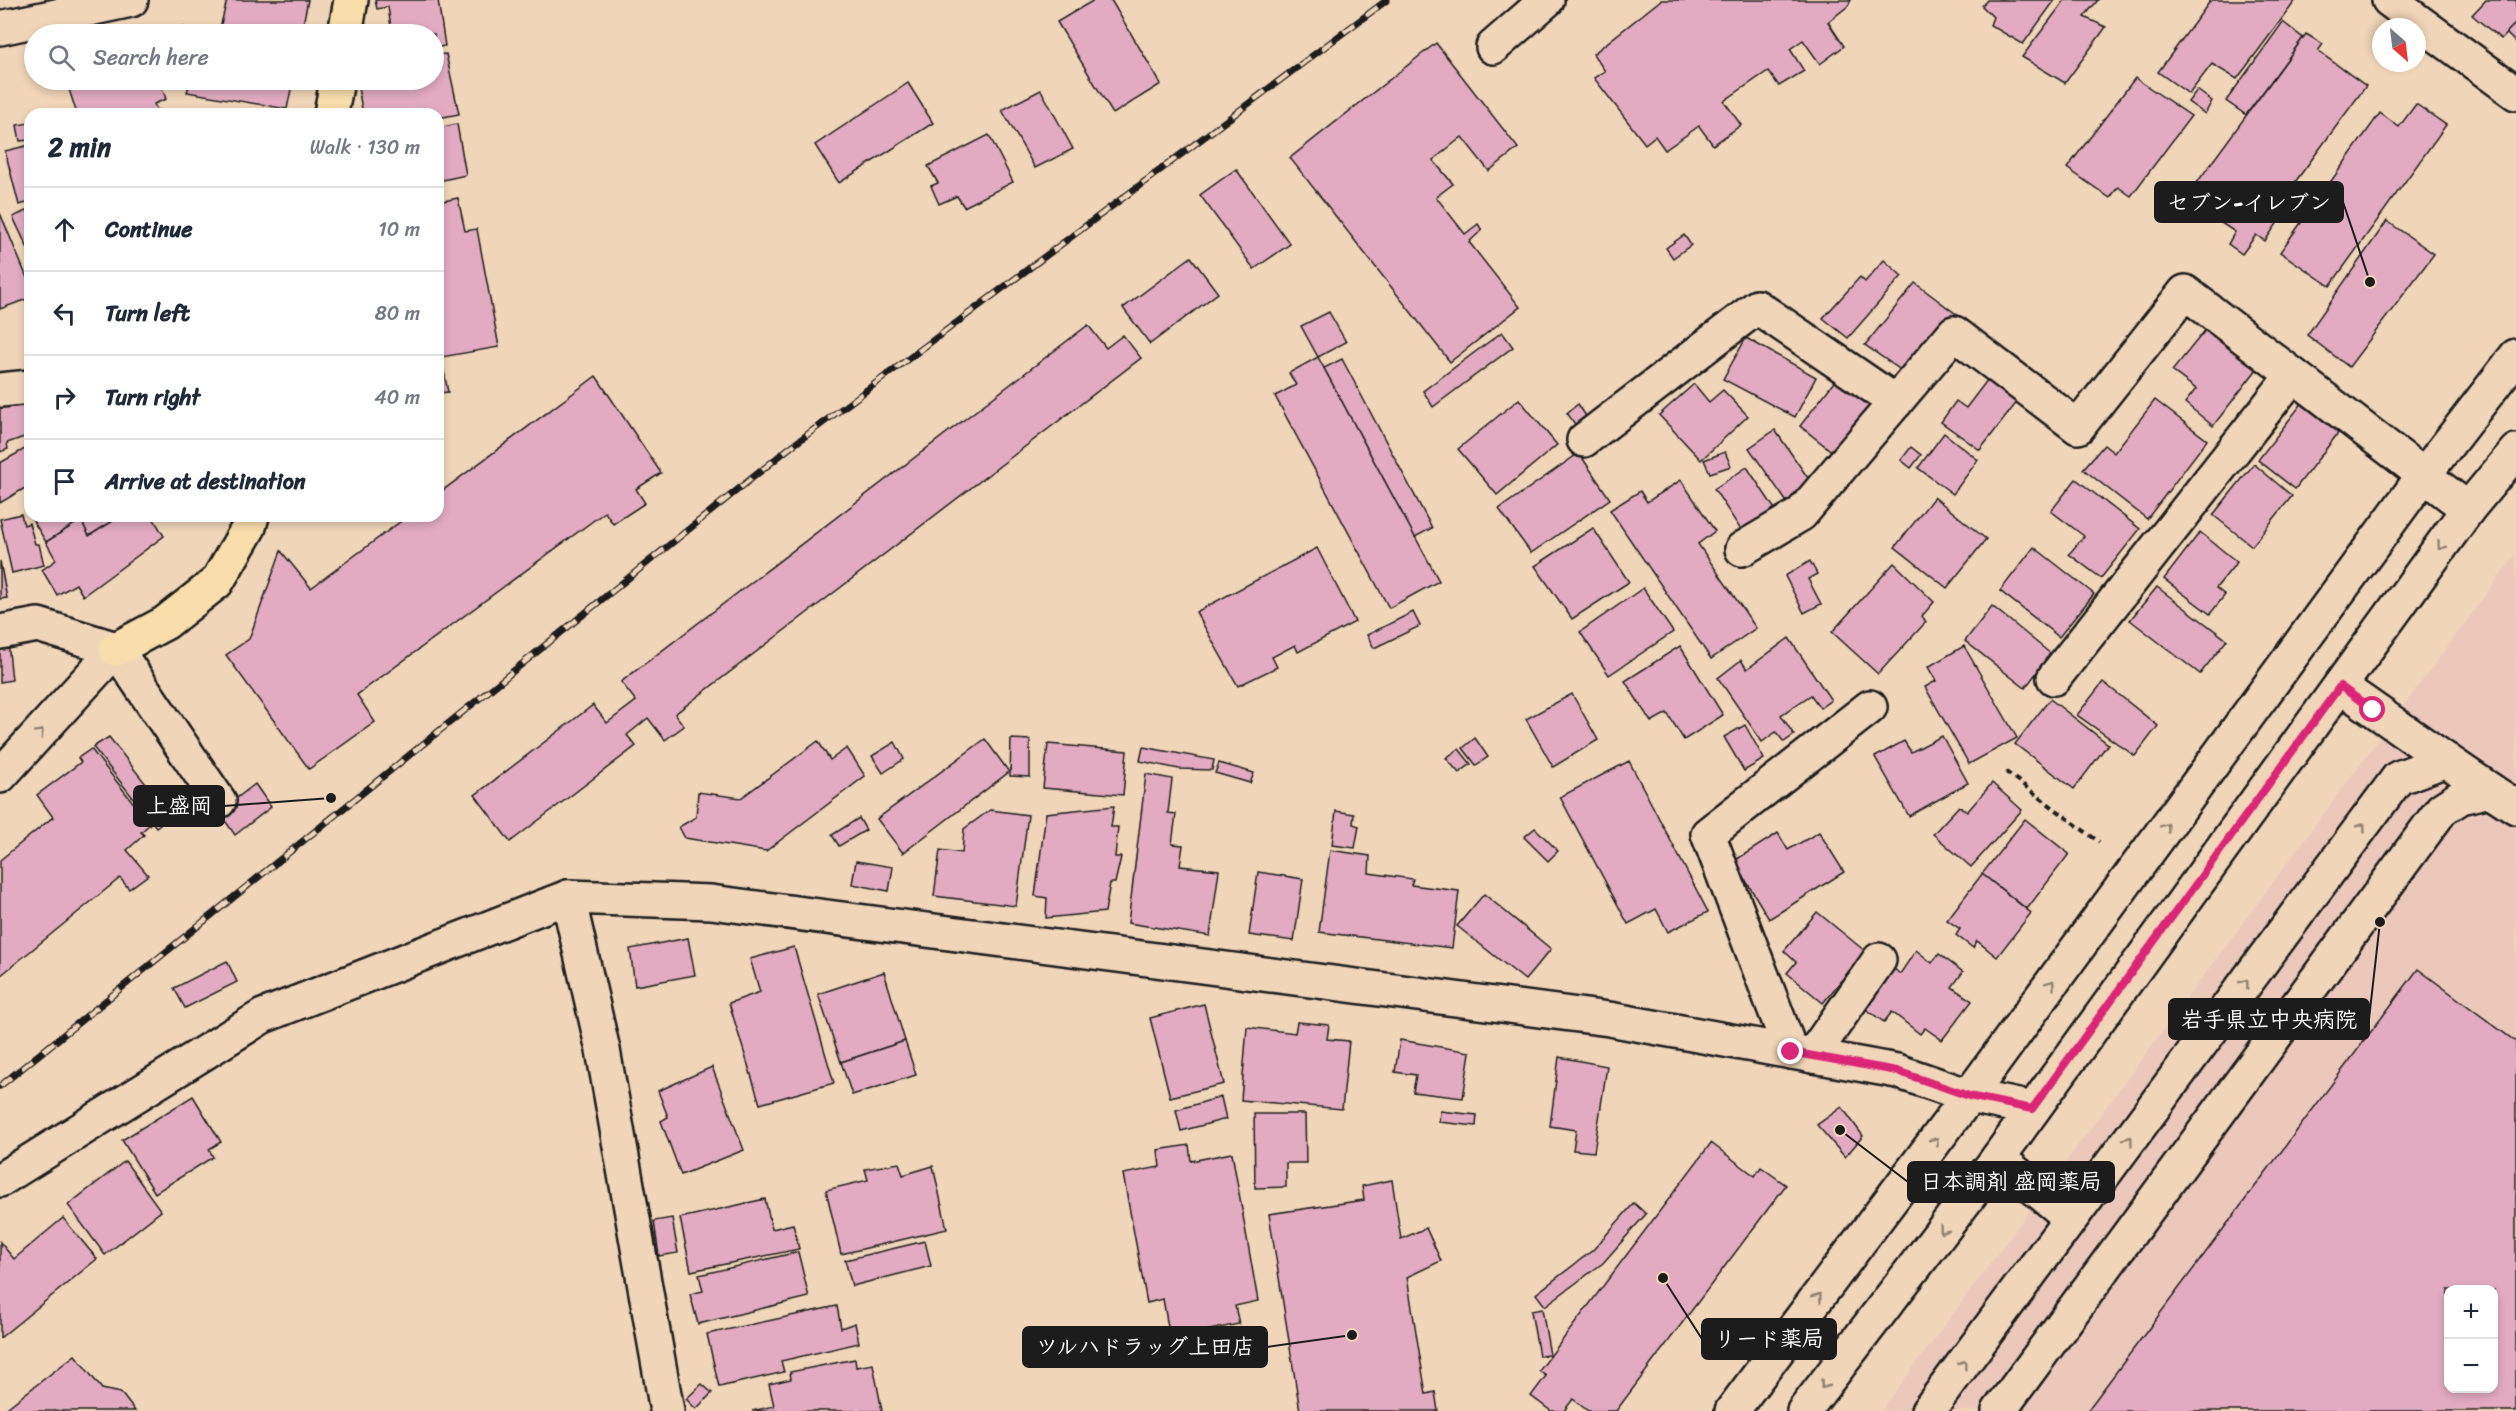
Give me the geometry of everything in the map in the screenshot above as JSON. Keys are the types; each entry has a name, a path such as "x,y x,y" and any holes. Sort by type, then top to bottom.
{"main road":[{"path":"347,24 351,0"},
{"path":"332,108 335,90"},
{"path":"116,649 165,623 217,582 245,522"}],"street":[{"path":"0,28 131,0"},
{"path":"1493,47 1547,0"},
{"path":"2389,0 2516,93"},
{"path":"1742,549 1801,514 1954,333 2079,426 2185,292 2468,509"},
{"path":"1584,440 1757,307 1896,402"},
{"path":"1732,1411 1969,1096 2424,475 2516,356"},
{"path":"2054,678 2293,375"},
{"path":"0,390 24,388"},
{"path":"1804,1411 1998,1158 2468,509 2516,451"},
{"path":"0,632 38,625 116,649 219,801"},
{"path":"0,776 116,649"},
{"path":"2340,686 2503,798"},
{"path":"1802,1054 1708,834 1869,707"},
{"path":"1928,1411 2398,778 2446,760"},
{"path":"1999,1411 2442,809 2461,796 2503,798"},
{"path":"0,1180 263,1016 568,897 711,902 1609,1018 1897,1071 1969,1096 2032,1109"},
{"path":"568,897 603,1050 666,1411"},
{"path":"1802,1054 1880,960"},
{"path":"1998,1158 2071,1218"}],"path":[{"path":"2006,772 2099,842"}],"shaded area":[{"path":"2516,554 2516,1411 1881,1411"}],"building":[{"path":"227,0 308,0 303,24 221,24"},
{"path":"375,0 438,0 442,24 391,24 388,7 377,9"},
{"path":"1094,0 1111,0 1161,84 1113,114 1057,22"},
{"path":"1661,0 1851,0 1848,6 1828,22 1844,46 1820,64 1803,40 1790,49 1804,71 1779,86 1768,71 1724,101 1741,125 1713,145 1699,126 1665,150 1655,136 1645,144 1594,78 1605,71 1593,54"},
{"path":"1987,0 2055,0 2023,44 1990,25 1993,17 1982,6"},
{"path":"2065,0 2098,0 2084,17 2106,27 2065,83 2022,57"},
{"path":"2211,0 2296,0 2237,79 2212,64 2189,94 2158,72"},
{"path":"2486,0 2516,0 2516,23 2501,39 2472,15"},
{"path":"2283,22 2303,38 2246,115 2226,101"},
{"path":"2516,23 2516,43 2506,33"},
{"path":"2306,34 2323,44 2318,51 2366,86 2273,212 2281,218 2265,241 2256,235 2242,254 2228,244 2235,232 2185,199"},
{"path":"1436,43 1518,148 1489,171 1462,137 1433,160 1453,184 1436,197 1465,234 1478,224 1482,230 1469,242 1520,307 1450,362 1290,158"},
{"path":"444,54 446,54 459,114 444,117 444,108 362,108 358,90 444,90"},
{"path":"2135,78 2191,116 2131,196 2118,187 2110,198 2067,168"},
{"path":"908,83 933,123 839,183 815,145"},
{"path":"69,90 163,90 166,99 154,104 156,108 75,108"},
{"path":"188,90 291,90 287,108 187,92"},
{"path":"1041,90 1073,149 1035,168 1002,110"},
{"path":"2197,90 2212,101 2205,114 2188,102"},
{"path":"2416,104 2446,125 2330,286 2280,252 2380,113 2399,127"},
{"path":"24,124 24,141 20,141 17,125"},
{"path":"457,124 466,175 444,180 444,127"},
{"path":"989,135 1013,182 964,207 957,196 939,204 931,186 938,183 928,166"},
{"path":"24,146 24,204 19,205 5,151"},
{"path":"1236,169 1290,244 1254,269 1200,195"},
{"path":"458,198 465,231 477,229 499,347 444,356 444,201"},
{"path":"24,212 24,240 13,217"},
{"path":"0,213 24,271 24,300 0,309"},
{"path":"2387,221 2434,254 2349,367 2307,335"},
{"path":"1684,235 1691,245 1673,258 1666,248"},
{"path":"1191,257 1218,293 1150,344 1123,308"},
{"path":"1884,260 1902,276 1848,338 1823,318 1860,277 1865,282"},
{"path":"1915,283 1964,320 1915,380 1865,345"},
{"path":"1329,312 1346,342 1318,357 1301,326"},
{"path":"1088,325 1106,348 1123,335 1141,358 675,714 684,726 665,740 648,718 627,735 636,746 510,842 475,795 593,705 607,723 636,701 621,682"},
{"path":"2207,328 2257,369 2213,426 2185,403 2196,389 2172,371"},
{"path":"1502,332 1513,347 1433,407 1423,391"},
{"path":"1746,338 1816,377 1795,417 1723,379"},
{"path":"1318,357 1439,581 1389,608 1275,396 1296,385 1289,373"},
{"path":"1342,359 1432,528 1415,537 1324,368"},
{"path":"444,372 448,392 444,392"},
{"path":"1991,375 2021,397 1980,450 1941,422 1956,401 1966,408"},
{"path":"596,376 661,473 636,489 645,503 613,524 605,512 357,695 375,722 309,769 226,655 249,639 281,551 311,588 400,522 444,522 444,490"},
{"path":"1837,378 1881,413 1839,457 1800,426"},
{"path":"1694,384 1709,402 1723,390 1748,416 1701,460 1659,415"},
{"path":"24,398 24,437 7,443 8,449 0,452 0,403"},
{"path":"1519,399 1557,445 1497,495 1458,449"},
{"path":"2155,400 2207,440 2147,519 2083,469 2104,445 2114,453"},
{"path":"2303,402 2339,432 2295,489 2258,460"},
{"path":"1578,404 1588,419 1577,427 1567,413"},
{"path":"1775,430 1817,491 1791,508 1749,448"},
{"path":"1944,433 1978,460 1953,494 1918,468"},
{"path":"1911,447 1921,455 1911,468 1901,460"},
{"path":"24,449 24,489 0,503 0,463"},
{"path":"1725,452 1731,466 1710,473 1704,460"},
{"path":"1579,453 1610,499 1531,553 1499,509"},
{"path":"2254,464 2292,496 2252,546 2213,515"},
{"path":"1747,467 1782,520 1749,542 1714,489"},
{"path":"2076,479 2140,529 2101,578 2069,554 2084,536 2051,511"},
{"path":"1681,480 1715,531 1698,544 1756,628 1711,659 1610,510 1640,491 1647,502"},
{"path":"1934,497 1986,539 1947,588 1895,547"},
{"path":"21,514 24,525 29,523 35,544 39,544 44,565 12,573 0,519"},
{"path":"34,522 78,522 46,542"},
{"path":"78,522 82,522 89,536 111,522 156,522 164,536 83,596 76,584 57,595 42,570 56,560 46,542"},
{"path":"82,522 111,522 89,536"},
{"path":"1593,528 1629,582 1572,619 1535,566"},
{"path":"2200,532 2237,562 2216,588 2225,595 2210,614 2164,579"},
{"path":"2034,547 2094,594 2059,637 2000,591"},
{"path":"1317,548 1355,622 1298,652 1295,645 1272,657 1277,667 1238,686 1196,612"},
{"path":"0,561 7,598 0,599"},
{"path":"1810,561 1817,574 1808,579 1821,604 1804,613 1785,576"},
{"path":"1894,563 1934,602 1922,616 1926,622 1878,674 1832,632"},
{"path":"2157,587 2227,640 2200,674 2130,620"},
{"path":"1643,588 1673,632 1609,675 1580,632"},
{"path":"1992,606 2051,654 2025,688 1965,641"},
{"path":"1413,612 1420,626 1374,648 1367,635"},
{"path":"1789,638 1831,700 1820,708 1811,695 1781,715 1794,735 1784,742 1776,732 1762,742 1718,678 1741,660 1747,669"},
{"path":"8,642 12,680 0,682 0,643"},
{"path":"1680,646 1723,715 1684,740 1667,713 1651,722 1625,681"},
{"path":"1964,646 2017,738 1969,764 1925,687 1936,681 1928,667"},
{"path":"2103,682 2158,726 2135,756 2077,715"},
{"path":"1572,694 1598,740 1553,767 1526,719"},
{"path":"2050,699 2108,744 2074,789 2015,744"},
{"path":"1745,725 1764,759 1744,771 1724,737"},
{"path":"1942,736 1968,783 1909,816 1875,757 1904,741 1911,752"},
{"path":"109,737 171,816 156,827 93,747"},
{"path":"1475,738 1488,757 1476,765 1463,748"},
{"path":"985,739 1009,772 903,853 877,819"},
{"path":"1011,739 1030,740 1030,777 1010,776"},
{"path":"818,741 830,760 847,748 865,776 766,851 685,838 679,827 696,817 698,792 741,798"},
{"path":"895,742 904,759 883,773 872,756"},
{"path":"1048,744 1127,751 1123,795 1043,788"},
{"path":"1143,747 1214,760 1212,770 1179,769 1140,761"},
{"path":"91,749 150,824 141,832 144,835 127,850 148,875 129,889 120,878 0,976 0,860 53,817 37,795 81,762 78,758"},
{"path":"1459,749 1471,764 1459,773 1446,758"},
{"path":"1629,761 1708,912 1668,932 1656,909 1628,924 1560,797"},
{"path":"1219,763 1254,773 1250,783 1215,773"},
{"path":"1146,774 1172,779 1168,813 1176,814 1172,844 1183,845 1180,866 1219,870 1210,936 1128,923"},
{"path":"1992,783 2022,810 1971,867 1933,834 1959,806 1967,812"},
{"path":"255,784 271,807 235,835 219,812"},
{"path":"1114,806 1111,827 1118,827 1115,857 1121,857 1115,883 1110,883 1105,912 1046,918 1047,898 1035,896 1046,813"},
{"path":"990,810 1028,815 1016,906 934,896 940,850 962,853 964,829"},
{"path":"1336,811 1354,814 1353,824 1359,826 1355,848 1332,845"},
{"path":"859,818 866,830 839,846 832,835"},
{"path":"2025,819 2069,854 2027,909 1982,874"},
{"path":"1535,828 1558,851 1548,861 1524,837"},
{"path":"1819,832 1844,872 1769,919 1734,861 1778,833 1788,850"},
{"path":"1330,850 1370,856 1369,873 1413,879 1411,885 1459,891 1452,948 1319,932"},
{"path":"856,861 893,867 889,891 852,884"},
{"path":"1258,872 1303,879 1294,941 1249,935"},
{"path":"1982,874 2031,913 1997,957 1977,941 1973,948 1956,935 1960,929 1947,920"},
{"path":"1484,894 1551,949 1525,980 1457,926"},
{"path":"1817,912 1865,951 1823,1003 1787,973 1796,962 1784,951"},
{"path":"688,938 695,975 635,986 630,949"},
{"path":"794,947 834,1083 760,1104 729,1003 760,992 750,959"},
{"path":"1916,950 1932,963 1939,954 1963,972 1952,987 1972,1001 1942,1040 1925,1028 1920,1034 1892,1012 1884,1022 1863,1007 1893,968 1900,974"},
{"path":"227,961 237,982 185,1008 174,988"},
{"path":"2418,969 2516,1042 2516,1411 2087,1411"},
{"path":"884,972 905,1041 841,1062 818,994"},
{"path":"1204,1004 1224,1084 1170,1097 1150,1018"},
{"path":"1297,1022 1329,1025 1327,1039 1349,1041 1342,1109 1241,1100 1247,1027 1295,1033"},
{"path":"1400,1040 1470,1052 1463,1098 1413,1092 1416,1075 1395,1072"},
{"path":"905,1041 916,1075 852,1095 841,1062"},
{"path":"1559,1057 1607,1066 1594,1152 1573,1150 1576,1130 1550,1126"},
{"path":"712,1067 744,1150 681,1175 661,1121 668,1117 658,1091"},
{"path":"193,1096 221,1142 209,1149 213,1157 155,1193 122,1140"},
{"path":"1221,1097 1226,1119 1181,1131 1176,1110"},
{"path":"1842,1107 1863,1136 1845,1157 1817,1125"},
{"path":"1440,1111 1477,1115 1476,1126 1439,1122"},
{"path":"1254,1114 1305,1114 1306,1163 1286,1163 1286,1187 1255,1188"},
{"path":"1711,1143 1755,1176 1761,1167 1786,1185 1616,1411 1588,1411 1573,1399 1564,1411 1551,1411 1531,1396 1546,1376 1539,1371"},
{"path":"1189,1145 1191,1161 1232,1153 1258,1301 1235,1306 1239,1324 1170,1338 1163,1299 1147,1303 1123,1174 1160,1167 1158,1150"},
{"path":"125,1161 161,1211 105,1255 68,1205"},
{"path":"899,1163 903,1175 933,1166 947,1229 841,1254 826,1190 868,1180 865,1169"},
{"path":"1392,1180 1401,1239 1426,1228 1441,1261 1407,1277 1426,1394 1435,1392 1438,1411 1300,1411 1269,1214 1364,1200 1362,1186"},
{"path":"765,1199 772,1229 793,1224 799,1249 691,1271 680,1218"},
{"path":"1634,1203 1646,1214 1603,1263 1545,1306 1536,1294 1593,1250"},
{"path":"63,1218 97,1259 0,1338 0,1242 14,1259"},
{"path":"672,1218 678,1253 659,1256 654,1221"},
{"path":"925,1241 931,1266 852,1286 845,1260"},
{"path":"798,1252 809,1297 698,1324 690,1294 703,1291 699,1275"},
{"path":"837,1306 841,1328 855,1323 859,1343 781,1361 784,1372 719,1387 707,1334"},
{"path":"1542,1309 1550,1355 1539,1356 1531,1311"},
{"path":"75,1355 102,1389 121,1393 135,1411 3,1411"},
{"path":"855,1359 856,1367 873,1364 882,1411 752,1411 774,1406 769,1384 791,1379 790,1372"},
{"path":"702,1384 712,1393 696,1409 686,1399"}],"railway":[{"path":"0,1086 788,449 1387,0"}],"place":[{"name":"セブン-イレブン","path":"2370,282"},
{"name":"上盛岡","path":"331,798"},
{"name":"岩手県立中央病院","path":"2380,922"},
{"name":"日本調剤 盛岡薬局","path":"1840,1130"},
{"name":"リード薬局","path":"1663,1278"},
{"name":"ツルハドラッグ上田店","path":"1352,1335"}],"route":[{"path":"1791,1052 1897,1071 1969,1096 2032,1109 2340,686 2373,710"}]}
